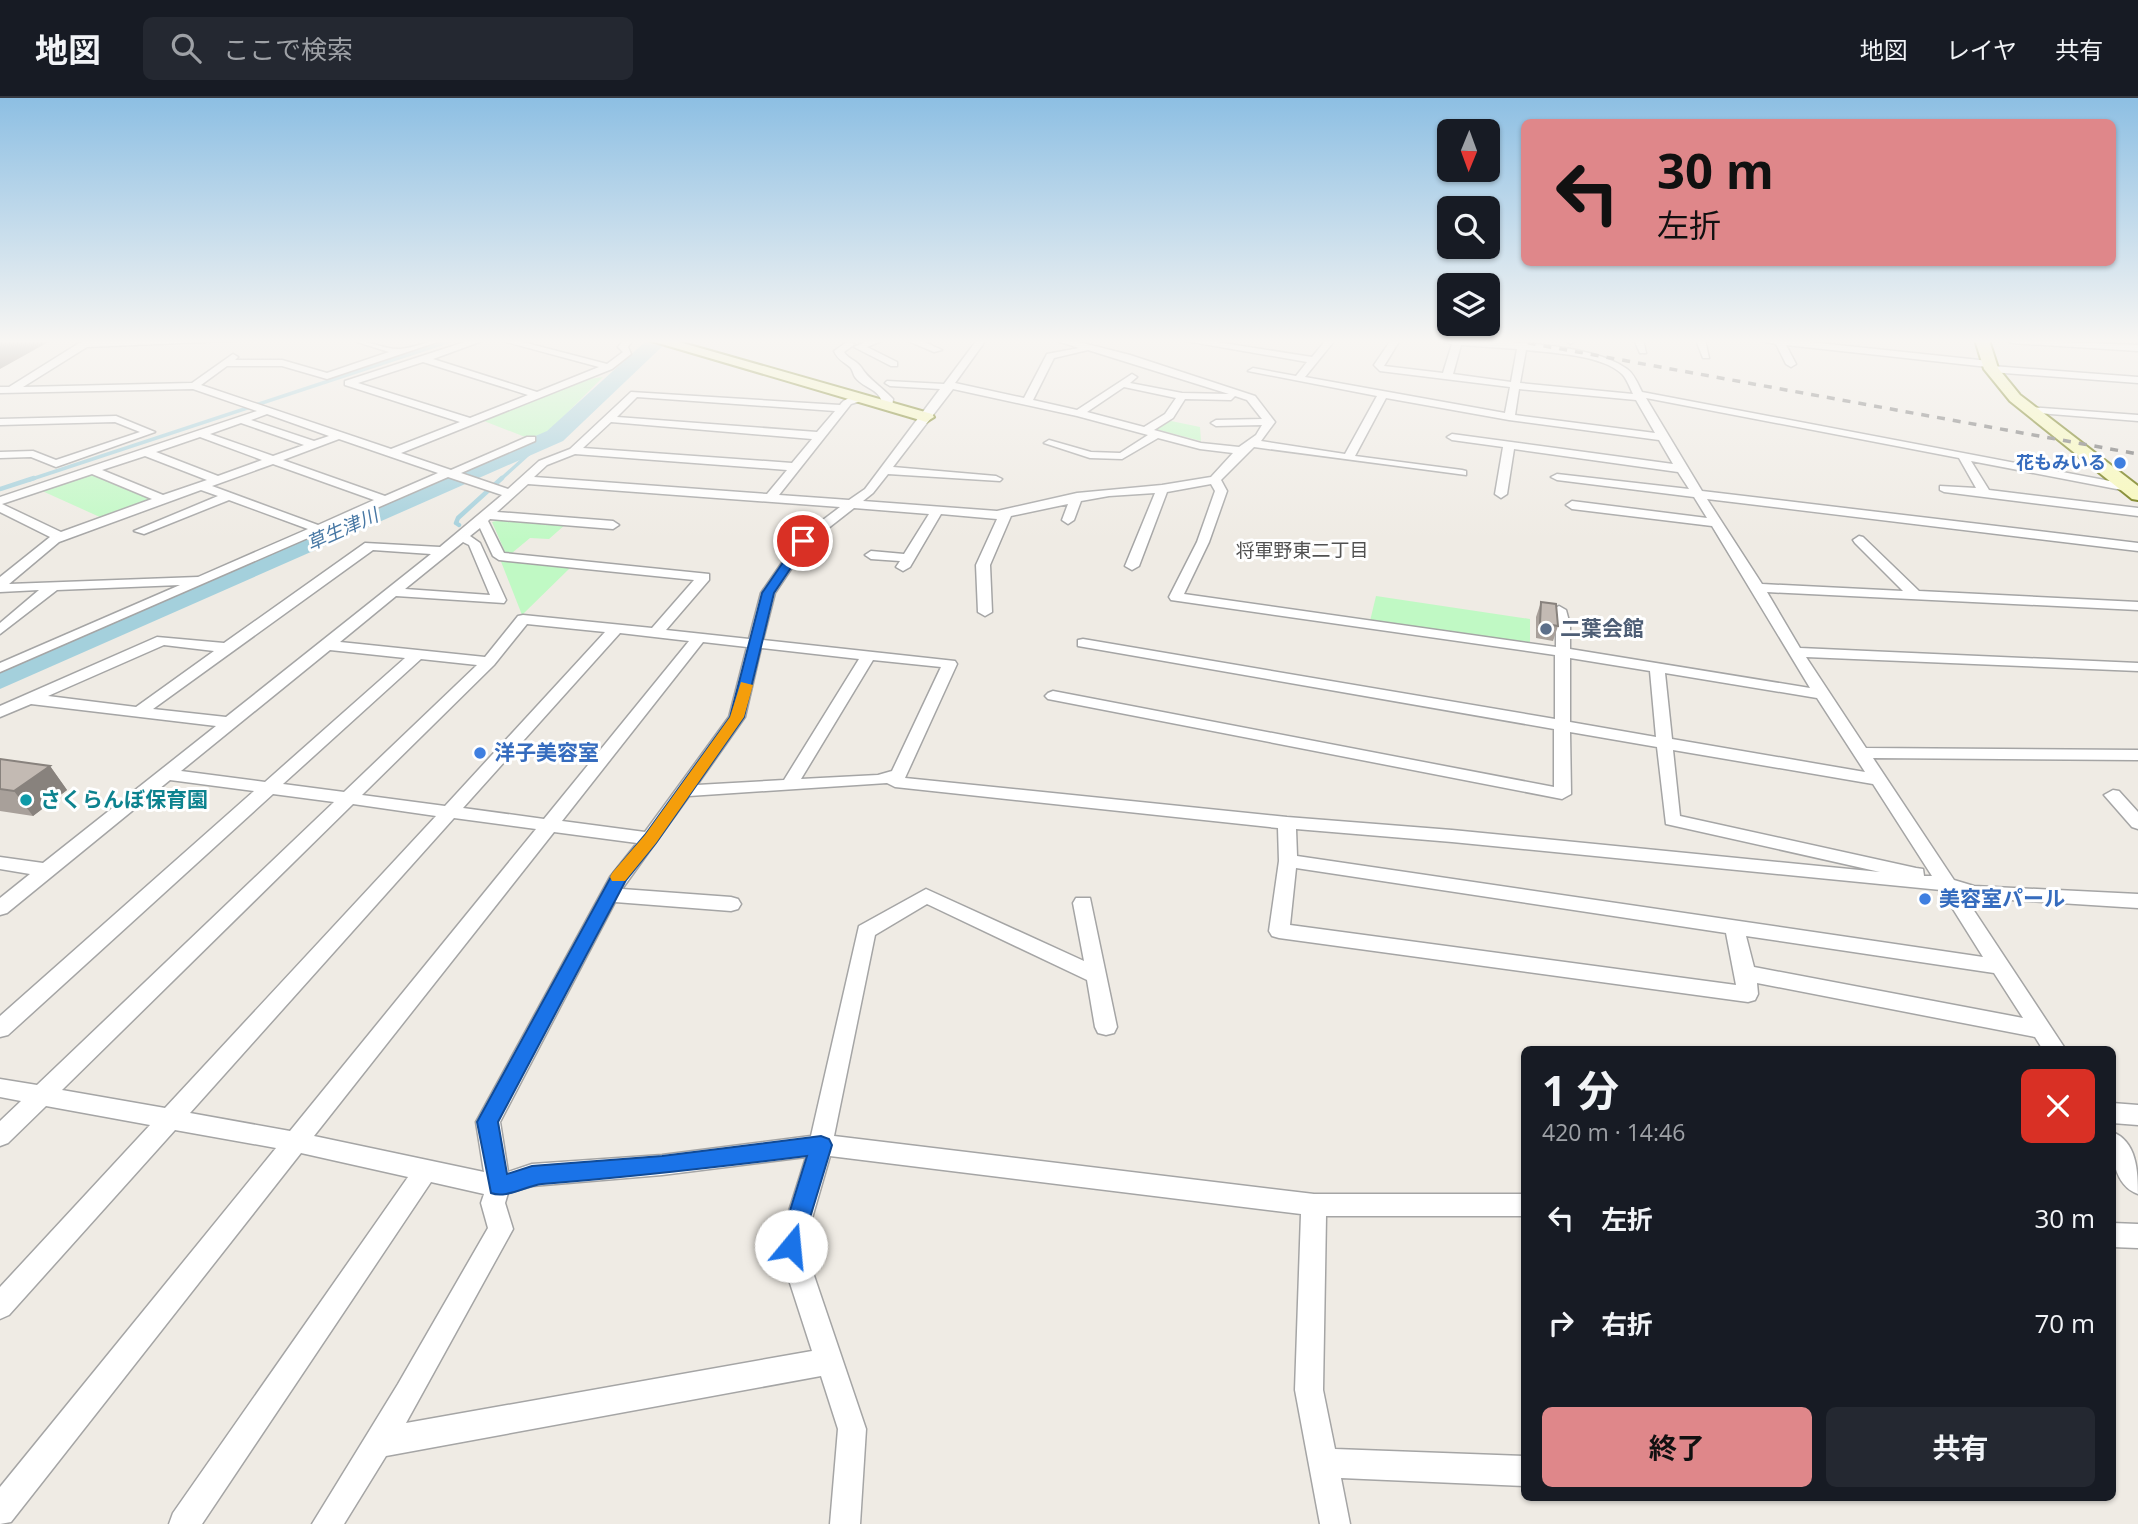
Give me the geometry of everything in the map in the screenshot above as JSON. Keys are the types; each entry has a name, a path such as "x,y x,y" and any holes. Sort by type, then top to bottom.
{"street":[{"path":"253,407 511,494"},
{"path":"423,407 471,422"},
{"path":"389,454 512,407"},
{"path":"0,908 233,723 440,551 485,517 543,463 574,451 621,407"},
{"path":"821,407 843,408"},
{"path":"888,407 926,416"},
{"path":"327,1524 408,1394 501,1229 493,1203 498,1186 488,1122 619,877 650,839 737,717 768,593 803,541 869,491 934,407"},
{"path":"1048,407 1200,446 1246,447 1462,473"},
{"path":"1079,413 1089,407"},
{"path":"1049,443 1090,456 1122,456 1152,433 1175,407"},
{"path":"1259,407 1270,422"},
{"path":"1348,458 1376,407"},
{"path":"1455,407 1663,437"},
{"path":"1509,416 1511,407"},
{"path":"1644,407 1761,588 1822,694 2053,1046"},
{"path":"1695,407 2134,487"},
{"path":"2026,407 2096,463 2134,487"},
{"path":"0,501 241,420 257,408"},
{"path":"770,499 843,408"},
{"path":"2029,410 2138,418"},
{"path":"0,422 116,419 150,432 56,464 33,454 0,455"},
{"path":"607,419 821,436"},
{"path":"241,420 316,444"},
{"path":"1216,423 1270,422"},
{"path":"525,480 936,512 1006,513 1077,497 1215,481 1246,447 1261,437 1270,422"},
{"path":"201,434 385,500"},
{"path":"0,586 61,537 338,436"},
{"path":"1452,437 1684,469"},
{"path":"0,667 531,439"},
{"path":"1501,494 1509,445"},
{"path":"574,451 795,467"},
{"path":"146,452 219,480"},
{"path":"1963,456 1985,493"},
{"path":"92,470 164,500"},
{"path":"886,470 996,479"},
{"path":"1557,477 2138,547"},
{"path":"1215,481 1222,491 1203,542 1176,597 1562,652 1822,694"},
{"path":"202,486 319,529"},
{"path":"1944,488 2138,513"},
{"path":"1132,566 1162,489"},
{"path":"140,531 229,496"},
{"path":"1068,520 1077,497"},
{"path":"1572,505 1719,523"},
{"path":"0,507 61,537"},
{"path":"871,555 906,562 936,512"},
{"path":"985,612 983,565 1006,513"},
{"path":"485,517 613,525"},
{"path":"485,517 499,556 704,576 656,632"},
{"path":"392,592 499,600 474,543 460,536"},
{"path":"1859,540 1915,595"},
{"path":"139,712 370,547 440,551"},
{"path":"0,586 204,580"},
{"path":"0,630 53,586"},
{"path":"1761,588 2138,606"},
{"path":"1053,696 1562,794 1563,625 1559,610"},
{"path":"0,1136 489,662 523,619 950,664 895,782 1287,822 1423,831 1747,867 1947,884"},
{"path":"0,1306 616,629"},
{"path":"0,1511 700,637"},
{"path":"0,712 162,640 228,648"},
{"path":"1083,643 1879,780"},
{"path":"328,645 489,662"},
{"path":"1796,652 2138,667"},
{"path":"0,1029 417,655"},
{"path":"789,785 869,655"},
{"path":"1657,668 1672,820 1906,871 1973,893 2138,901"},
{"path":"30,699 233,723"},
{"path":"1861,753 2138,755"},
{"path":"167,774 650,839"},
{"path":"684,791 878,780 899,774"},
{"path":"2113,795 2138,823"},
{"path":"1287,822 1288,861 1279,931 1748,994 1734,927"},
{"path":"1288,861 2003,967"},
{"path":"0,863 47,870"},
{"path":"610,895 732,904"},
{"path":"845,1524 852,1429 791,1246 821,1145 866,931 926,896 1096,975"},
{"path":"1083,903 1106,1027"},
{"path":"1745,973 2043,1030"},
{"path":"0,1088 296,1142 498,1186 532,1175 662,1165 821,1145 1314,1205 1521,1205"},
{"path":"2116,1113 2138,1115"},
{"path":"2116,1148 2138,1183"},
{"path":"184,1524 426,1170"},
{"path":"1314,1205 1309,1390 1335,1524"},
{"path":"2116,1235 2138,1236"},
{"path":"377,1443 830,1361"},
{"path":"1323,1463 1521,1471"}],"green space":[{"path":"520,407 573,407 543,437 525,437 484,421"},
{"path":"1171,421 1200,427 1201,441 1155,429"},
{"path":"94,474 150,499 102,518 40,490"},
{"path":"504,519 566,524 549,539 530,538 512,553 505,552 492,522"},
{"path":"500,559 570,568 522,615"},
{"path":"1376,596 1530,619 1530,645 1370,621"}],"building":[{"path":"1541,602 1556,604 1558,626 1540,623"},
{"path":"0,759 50,766 14,791 0,789"}],"waterway":[{"path":"29,480 251,407"},
{"name":"草生津川","path":"0,679 555,436 587,407"},
{"path":"500,480 542,442"},
{"path":"0,489 34,478"},
{"path":"459,525 456,523 458,518 502,478"}],"railway":[{"path":"1877,407 2138,454"}],"slow traffic":[{"path":"619,877 650,839 737,717 746,685"}],"place":[{"name":"花もみいる","path":"2120,463"},
{"name":"二葉会館","path":"1546,629"},
{"name":"洋子美容室","path":"480,753"},
{"name":"さくらんぼ保育園","path":"26,800"},
{"name":"美容室パール","path":"1925,899"}],"district":[{"name":"将軍野東二丁目","path":"1302,550"}],"route":[{"path":"791,1246 821,1145 662,1165 532,1175 498,1186 488,1122 619,877 650,839 737,717 768,593 803,541"}]}
